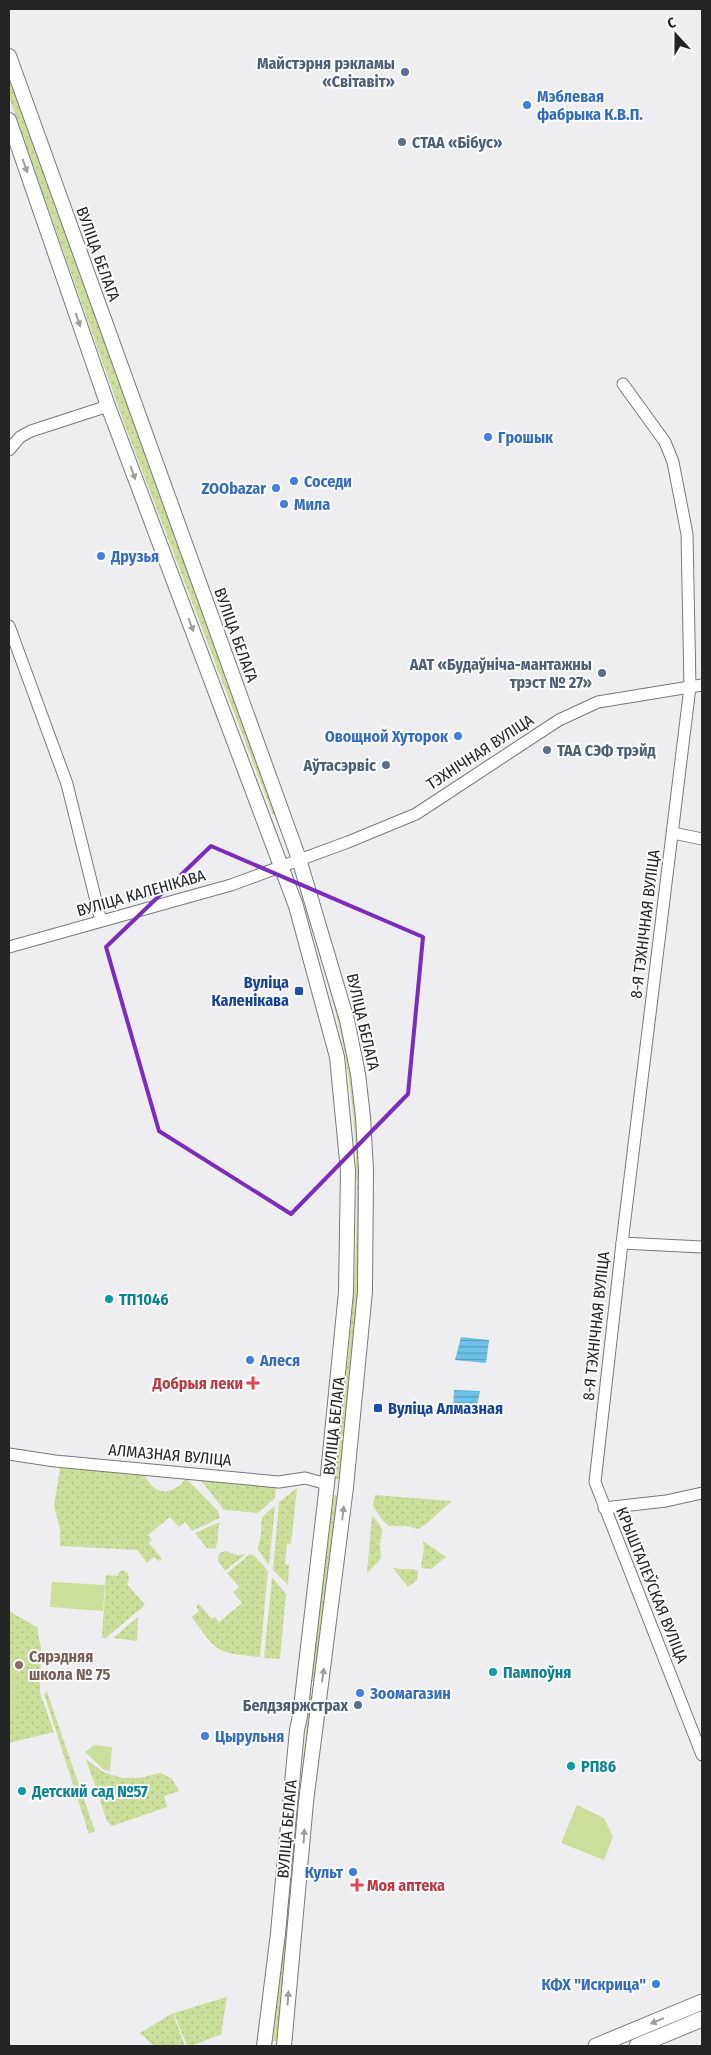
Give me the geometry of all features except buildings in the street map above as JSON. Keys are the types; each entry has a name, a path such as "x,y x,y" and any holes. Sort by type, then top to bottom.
{"main road":[{"path":"596,2046 702,2002"},
{"path":"637,2046 702,2019"}],"street":[{"name":"ВУЛІЦА БЕЛАГА","path":"9,56 299,859 344,1011 358,1074 366,1170 365,1282 343,1511 306,1802 284,2046"},
{"name":"ВУЛІЦА БЕЛАГА","path":"9,120 108,406 296,906 337,1057 348,1171 346,1292 327,1484 297,1730 278,1933 264,2046"},
{"name":"8-Я ТЭХНІЧНАЯ ВУЛІЦА","path":"595,1482 622,1243 690,688 687,534 673,462 665,442 623,384"},
{"path":"9,450 20,437 31,431 108,406"},
{"path":"9,626 67,784 101,921"},
{"name":"ТЭХНІЧНАЯ ВУЛІЦА","path":"281,866 348,842 416,814 559,720 598,702 702,685"},
{"path":"672,834 702,839"},
{"name":"ВУЛІЦА КАЛЕНІКАВА","path":"9,947 231,885 281,866"},
{"path":"622,1243 702,1248"},
{"name":"АЛМАЗНАЯ ВУЛІЦА","path":"9,1454 55,1461 279,1482 305,1478 327,1484"},
{"name":"КРЫШТАЛЕЎСКАЯ ВУЛІЦА","path":"595,1482 702,1754"},
{"path":"604,1508 666,1501 702,1493"}],"highlighted area":[{"path":"211,846 423,937 408,1094 291,1214 159,1131 106,947"}],"green space":[{"path":"9,69 186,567 278,813 273,815 124,423 9,97"},
{"path":"311,905 335,985 359,1117 361,1279 342,1479 335,1479 355,1270 357,1218 356,1165 353,1113 346,1061 333,1002 305,907"},
{"path":"60,1468 145,1475 153,1487 164,1491 176,1488 186,1478 218,1511 220,1518 192,1531 185,1522 179,1527 170,1517 148,1535 152,1540 149,1543 162,1559 159,1561 154,1557 147,1563 137,1550 60,1546 60,1529 54,1506"},
{"path":"200,1479 276,1486 275,1498 258,1513 224,1510"},
{"path":"297,1488 291,1544 287,1544 285,1564 289,1565 288,1585 273,1570 279,1502"},
{"path":"334,1495 339,1496 318,1681 311,1681"},
{"path":"375,1495 452,1501 418,1529 406,1526 389,1526 382,1520 373,1506"},
{"path":"275,1506 269,1565 258,1548 263,1517"},
{"path":"372,1515 382,1528 381,1556 380,1560 367,1573"},
{"path":"220,1522 215,1549 207,1548 195,1533"},
{"path":"423,1541 446,1557 431,1569 422,1568 421,1566 424,1550"},
{"path":"226,1551 237,1555 246,1554 225,1571 218,1561 219,1553"},
{"path":"250,1554 255,1556 268,1571 260,1657 235,1654 219,1649 207,1638 192,1617 199,1611 196,1606 199,1604 212,1619 215,1617 219,1622 242,1603 233,1592 239,1587 227,1573"},
{"path":"392,1567 418,1571 417,1580 408,1587"},
{"path":"122,1570 128,1573 129,1579 127,1584 145,1605 106,1638 102,1638 106,1575 118,1576"},
{"path":"272,1577 286,1594 280,1659 264,1658"},
{"path":"52,1582 105,1585 103,1611 50,1607"},
{"path":"9,1611 37,1627 41,1648 40,1693 54,1732 9,1743 10,1653"},
{"path":"138,1617 137,1641 113,1638"},
{"path":"9,1650 17,1675 17,1695 13,1713 9,1720"},
{"path":"47,1692 95,1831 89,1834 44,1694"},
{"path":"310,1695 316,1695 278,2041 273,2041"},
{"path":"94,1745 112,1747 110,1771 104,1770 85,1752"},
{"path":"86,1759 103,1772 122,1778 139,1778 161,1773 172,1779 179,1791 164,1796 167,1807 112,1826 107,1821"},
{"path":"577,1805 604,1818 613,1837 604,1860 561,1843"},
{"path":"227,1997 221,2035 195,2045 187,2046 174,2013"},
{"path":"173,2013 185,2046 154,2046 140,2033"}],"water":[{"path":"461,1337 489,1340 486,1363 455,1360"},
{"path":"454,1390 480,1391 476,1410 453,1407"}],"place":[{"name":"Майстэрня рэкламы «Світавіт»","path":"405,72"},
{"name":"Мэблевая фабрыка К.В.П.","path":"527,105"},
{"name":"СТАА «Бібус»","path":"402,142"},
{"name":"Грошык","path":"488,437"},
{"name":"Соседи","path":"294,481"},
{"name":"ZOObazar","path":"276,488"},
{"name":"Мила","path":"284,504"},
{"name":"Друзья","path":"101,556"},
{"name":"ААТ «Будаўніча-мантажны трэст № 27»","path":"602,673"},
{"name":"Овощной Хуторок","path":"458,736"},
{"name":"ТАА СЭФ трэйд","path":"547,750"},
{"name":"Аўтасэрвіс","path":"386,765"},
{"name":"Вуліца Каленікава","path":"299,991"},
{"name":"ТП1046","path":"109,1299"},
{"name":"Алеся","path":"250,1360"},
{"name":"Добрыя леки","path":"253,1383"},
{"name":"Вуліца Алмазная","path":"378,1408"},
{"name":"Сярэдняя школа № 75","path":"19,1665"},
{"name":"Пампоўня","path":"493,1672"},
{"name":"Зоомагазин","path":"360,1693"},
{"name":"Белдзяржстрах","path":"358,1705"},
{"name":"Цырульня","path":"205,1736"},
{"name":"РП86","path":"571,1766"},
{"name":"Детский сад №57","path":"22,1791"},
{"name":"Культ","path":"353,1872"},
{"name":"Моя аптека","path":"357,1885"},
{"name":"КФХ \"Искрица\"","path":"656,1984"}]}
